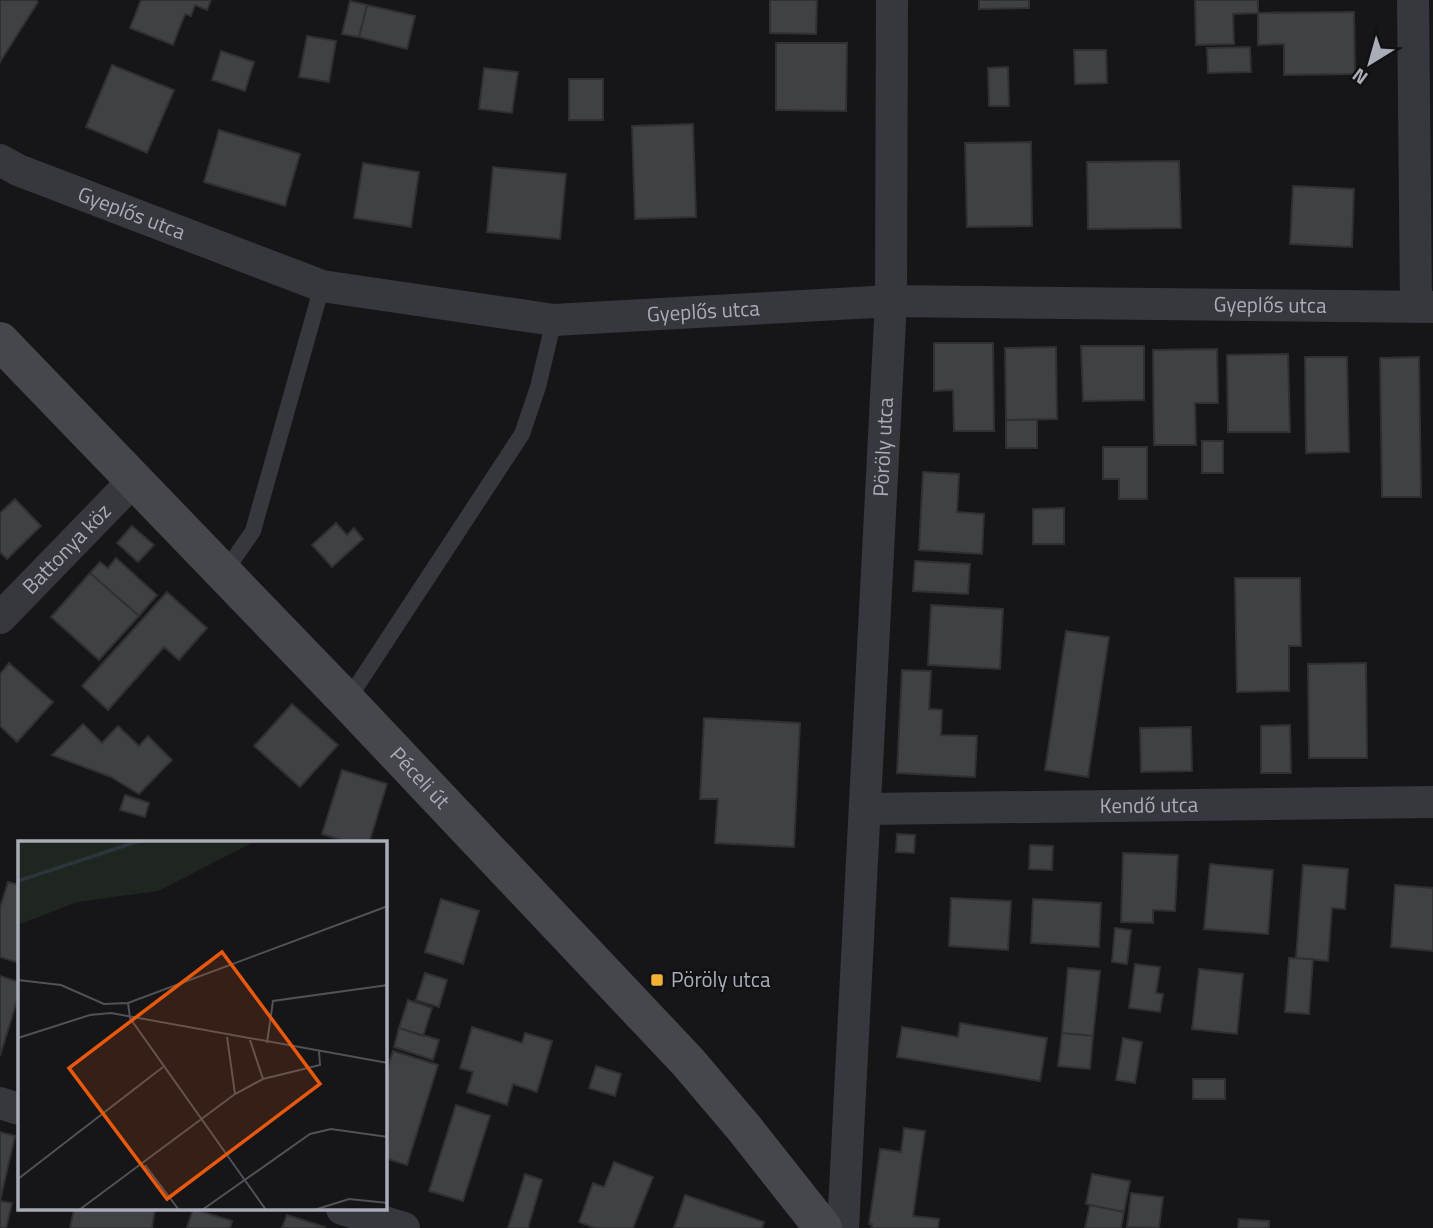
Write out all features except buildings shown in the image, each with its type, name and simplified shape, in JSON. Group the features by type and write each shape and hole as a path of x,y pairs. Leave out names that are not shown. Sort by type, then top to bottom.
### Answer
{"main road":[{"name":"Péceli út","path":"0,341 347,701 688,1062 823,1228"}],"street":[{"name":"Pöröly utca","path":"843,1228 891,301 892,0"},
{"path":"1413,0 1425,307"},
{"name":"Gyeplős utca","path":"0,160 18,170 322,286 554,320 891,301 1425,307"},
{"name":"Battonya köz","path":"0,618 134,480"},
{"name":"Kendő utca","path":"865,809 1433,802"},
{"path":"0,1102 18,1108"},
{"path":"345,1210 404,1228"}],"lane":[{"path":"223,573 253,531 322,286"},
{"path":"347,701 522,434 538,387 554,320"}],"place":[{"name":"Pöröly utca","path":"657,980"}]}
